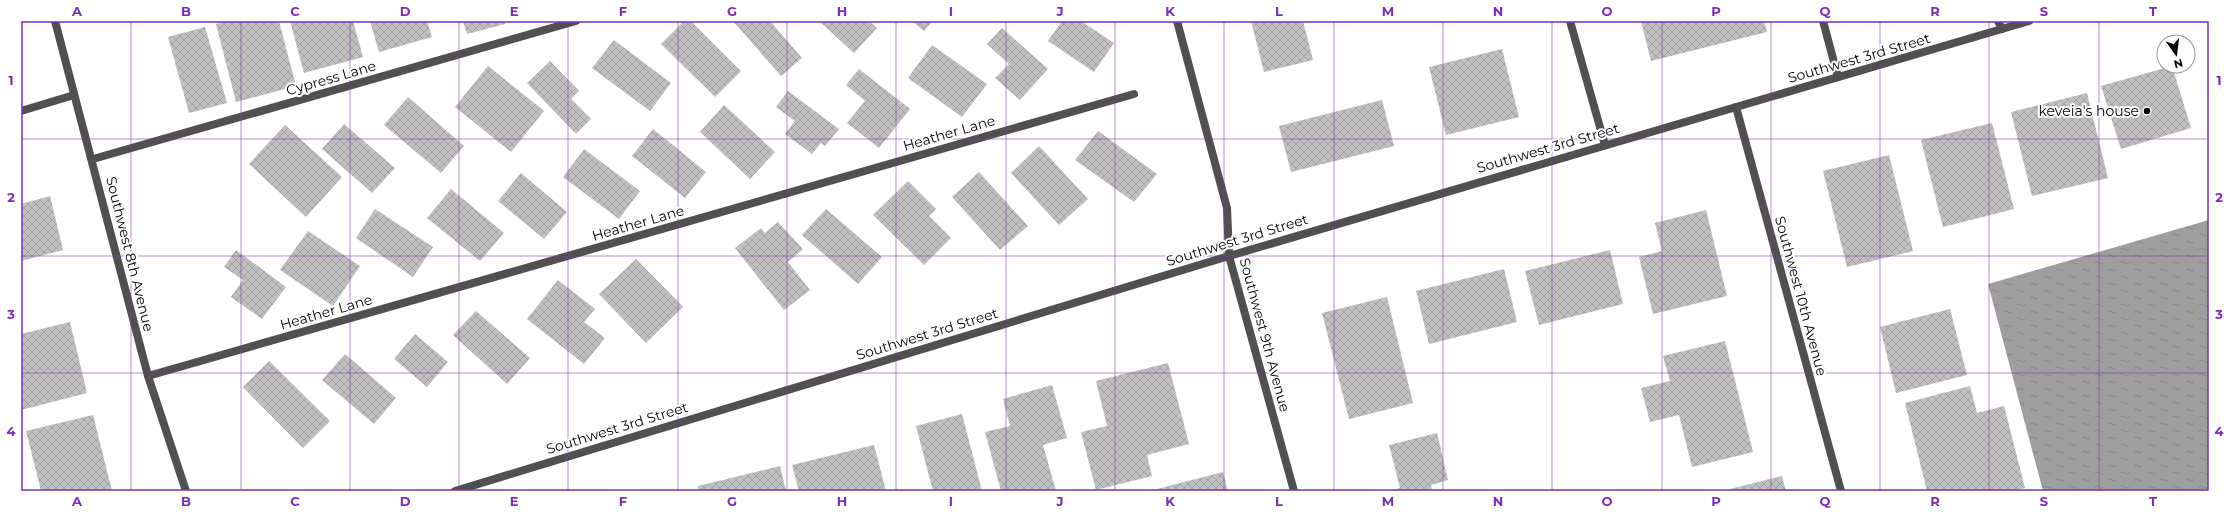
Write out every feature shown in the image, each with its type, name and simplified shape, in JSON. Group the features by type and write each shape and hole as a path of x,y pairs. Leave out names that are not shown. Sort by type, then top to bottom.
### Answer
{"street":[{"name":"Southwest 8th Avenue","path":"55,21 74,95 93,159 148,376 186,491"},
{"name":"Cypress Lane","path":"93,159 576,21"},
{"name":"Southwest 9th Avenue","path":"1177,21 1228,208 1229,256 1294,491"},
{"path":"1570,21 1605,144"},
{"path":"1823,21 1838,78"},
{"name":"Southwest 3rd Street","path":"455,491 1229,256 1605,144 1838,78 2000,25 2029,21"},
{"name":"Heather Lane","path":"148,376 1134,94"},
{"path":"21,111 74,95"},
{"name":"Southwest 10th Avenue","path":"1736,107 1842,491"}],"water":[{"path":"2209,220 2209,491 2043,491 1988,284"}],"building":[{"path":"225,21 279,21 296,86 236,102 216,24"},
{"path":"290,21 353,21 363,57 304,73"},
{"path":"370,21 427,21 432,37 379,52"},
{"path":"463,21 504,21 505,24 467,34"},
{"path":"684,21 691,21 741,71 715,97 661,44"},
{"path":"733,21 770,21 802,58 781,76"},
{"path":"819,21 869,21 877,28 854,53"},
{"path":"912,21 933,21 924,31"},
{"path":"1062,21 1081,21 1114,43 1094,72 1048,41"},
{"path":"1251,21 1303,21 1313,60 1264,72"},
{"path":"1641,21 1764,21 1767,32 1651,61"},
{"path":"205,27 227,103 189,113 168,37"},
{"path":"1002,28 1048,69 1020,100 995,78 1009,64 987,44"},
{"path":"614,40 671,83 650,111 592,68"},
{"path":"932,45 987,84 962,117 908,78"},
{"path":"1502,49 1519,117 1446,135 1429,67"},
{"path":"550,61 579,91 571,99 591,119 576,134 527,83"},
{"path":"488,66 544,111 511,152 455,107"},
{"path":"859,69 910,109 879,148 847,123 865,101 846,85"},
{"name":"keveia's house","path":"2156,71 2156,74 2174,74 2191,128 2121,149 2101,86"},
{"path":"788,91 839,129 825,146 821,143 812,154 785,134 795,121 776,107"},
{"path":"2087,93 2108,178 2032,196 2011,112"},
{"path":"408,97 464,146 441,173 384,125"},
{"path":"1382,100 1394,146 1291,172 1279,126"},
{"path":"724,105 775,152 750,179 700,132"},
{"path":"1992,123 2014,209 1943,227 1921,140"},
{"path":"344,124 395,168 372,193 322,149"},
{"path":"285,125 342,177 306,217 249,164"},
{"path":"653,129 706,172 685,198 632,156"},
{"path":"1098,131 1157,174 1134,202 1075,160"},
{"path":"1039,146 1088,199 1059,225 1011,173"},
{"path":"584,149 640,191 619,219 563,177"},
{"path":"1889,155 1913,251 1847,267 1823,171"},
{"path":"979,172 1028,226 1000,250 952,197"},
{"path":"521,173 567,212 544,239 498,201"},
{"path":"908,181 936,209 929,216 951,238 924,265 873,215"},
{"path":"451,189 504,233 480,261 427,218"},
{"path":"50,196 63,250 21,261 21,204"},
{"path":"375,209 433,247 413,277 356,238"},
{"path":"826,209 882,257 858,284 802,235"},
{"path":"1706,210 1727,296 1653,314 1639,257 1662,251 1655,223"},
{"path":"778,222 803,249 788,262 810,290 784,310 735,248 761,228 765,233"},
{"path":"308,231 360,266 333,306 280,270"},
{"path":"236,250 286,287 262,319 231,297 243,280 224,267"},
{"path":"1610,250 1623,304 1539,325 1525,271"},
{"path":"636,259 683,307 646,343 599,294"},
{"path":"1504,269 1517,322 1429,344 1416,291"},
{"path":"558,280 595,309 584,322 605,338 584,364 527,319"},
{"path":"1387,297 1413,403 1349,419 1322,313"},
{"path":"1950,309 1967,375 1896,393 1880,327"},
{"path":"476,311 530,358 507,384 453,335"},
{"path":"70,322 87,393 21,410 21,334"},
{"path":"415,334 448,362 427,387 394,359"},
{"path":"1725,341 1753,452 1692,467 1679,415 1650,422 1641,388 1670,381 1663,356"},
{"path":"345,354 396,398 374,424 322,380"},
{"path":"269,361 330,421 303,448 243,387"},
{"path":"1168,363 1189,444 1147,455 1152,476 1096,490 1081,432 1107,426 1096,381"},
{"path":"1052,385 1067,438 1043,445 1056,491 1001,491 985,432 1010,426 1003,399"},
{"path":"1970,386 1977,413 2004,406 2025,488 2012,491 1927,491 1905,403"},
{"path":"962,414 982,491 933,491 916,426"},
{"path":"93,415 112,491 41,491 26,431"},
{"path":"1437,433 1448,480 1431,485 1432,491 1390,491 1400,488 1389,445"},
{"path":"874,445 886,491 799,491 792,465"},
{"path":"780,466 786,491 699,491 698,486"},
{"path":"1223,472 1228,491 1153,491 1153,490"},
{"path":"1782,476 1786,491 1730,491 1730,489"}],"place":[{"name":"keveia's house","path":"2147,111"}]}
